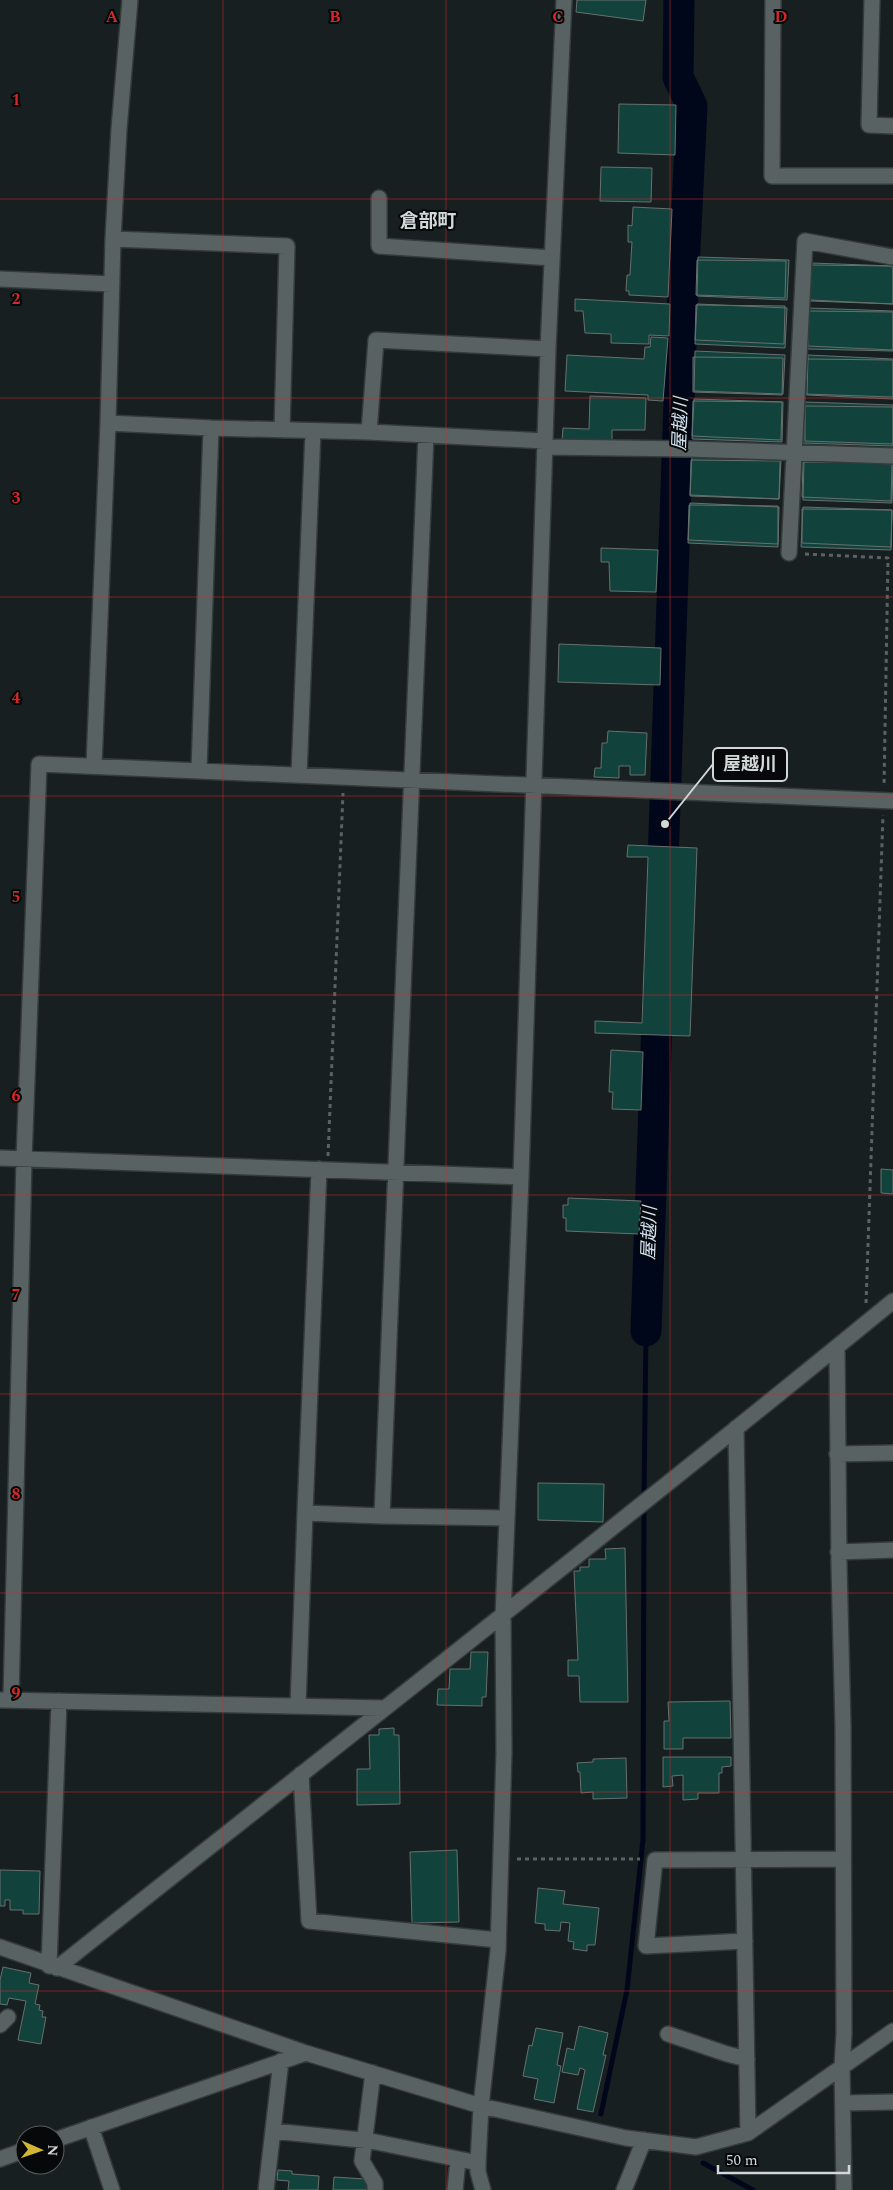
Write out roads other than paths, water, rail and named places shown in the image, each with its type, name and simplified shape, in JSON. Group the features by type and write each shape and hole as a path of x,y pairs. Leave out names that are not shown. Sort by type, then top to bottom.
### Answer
{"street":[{"path":"94,765 118,129 130,0"},
{"path":"483,2190 478,2172 478,2163 481,2106 498,1940 504,1752 503,1616 521,1177 548,349 564,0"},
{"path":"773,0 772,176 893,176"},
{"path":"872,0 869,125 893,126"},
{"path":"379,198 379,246 552,258"},
{"path":"113,239 286,246 282,430"},
{"path":"789,553 805,241 893,257"},
{"path":"0,279 112,284"},
{"path":"369,432 376,340 548,349"},
{"path":"108,423 369,432 545,444 893,456"},
{"path":"199,770 211,428"},
{"path":"299,775 313,431"},
{"path":"382,1516 398,1172 410,780 426,435"},
{"path":"383,1708 5,1700 39,764 888,801"},
{"path":"0,1158 521,1177"},
{"path":"298,1706 324,1169"},
{"path":"53,1967 503,1616 893,1301"},
{"path":"837,1347 843,1859 844,2034 842,2067 844,2190"},
{"path":"736,1428 748,2134"},
{"path":"838,1454 893,1453"},
{"path":"306,1513 507,1518"},
{"path":"838,1552 893,1550"},
{"path":"53,1967 59,1701"},
{"path":"301,1774 309,1921 498,1940"},
{"path":"745,1942 646,1946 655,1860 843,1859"},
{"path":"0,1947 53,1967 306,2053 481,2106 644,2140 696,2147 748,2134 893,2031"},
{"path":"668,2034 747,2059"},
{"path":"65,2136 306,2053"},
{"path":"266,2190 281,2062"},
{"path":"373,2073 362,2161 375,2183 375,2190"},
{"path":"843,2103 893,2102"},
{"path":"91,2127 112,2190"},
{"path":"273,2130 364,2140 478,2163"},
{"path":"624,2190 644,2140"},
{"path":"0,2159 15,2154"},
{"path":"456,2190 458,2160"}],"waterway":[{"name":"屋越川","path":"662,890 683,288 692,106 678,77 679,0"},
{"name":"屋越川","path":"646,1331 658,992"},
{"path":"644,1497 646,1331"},
{"path":"601,2114 627,1990 643,1840 644,1506"},
{"path":"703,2163 753,2190"}],"place":[{"name":"屋越川","path":"665,824"}],"district":[{"name":"倉部町","path":"428,220"}]}
